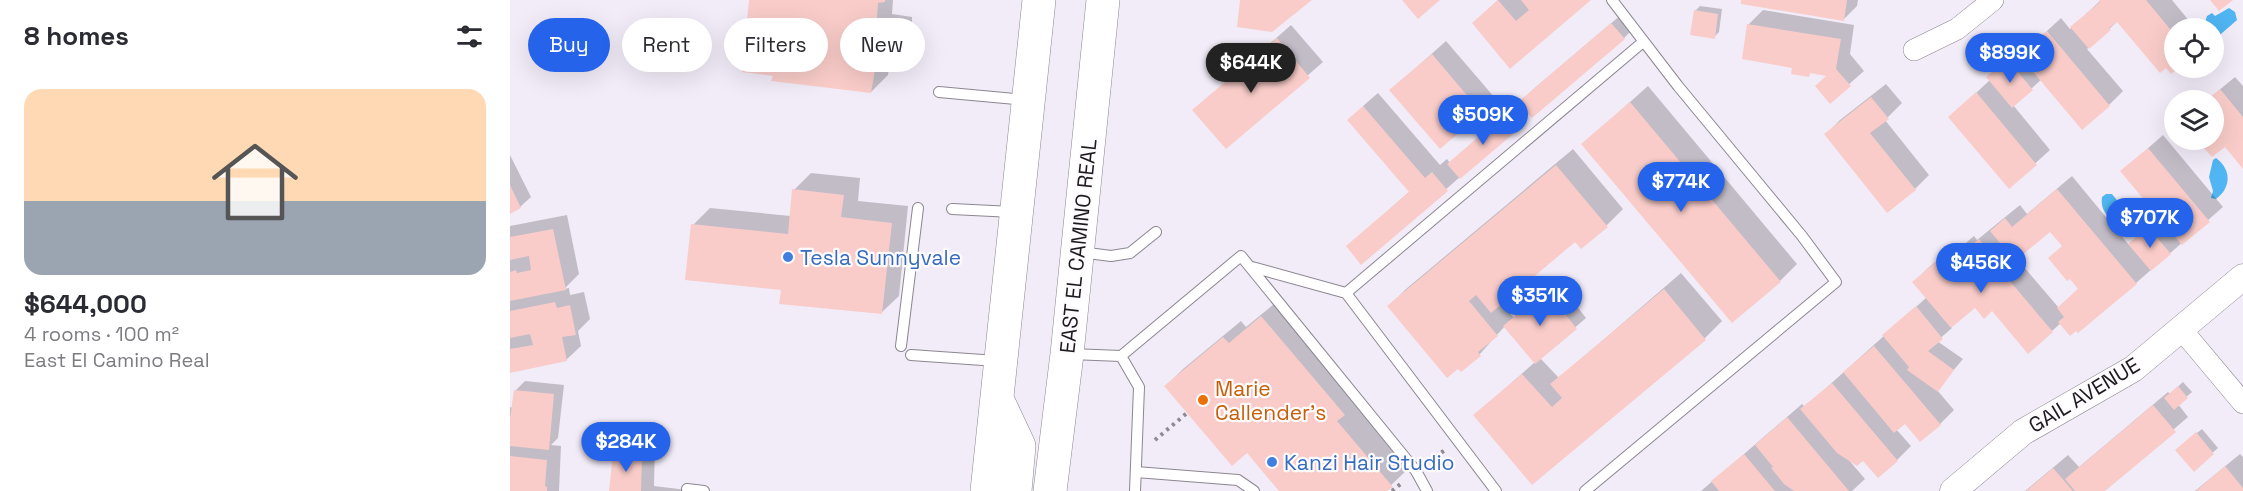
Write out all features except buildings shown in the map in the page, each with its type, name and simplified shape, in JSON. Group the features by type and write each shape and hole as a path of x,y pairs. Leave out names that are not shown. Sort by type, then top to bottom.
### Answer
{"main road":[{"path":"987,491 1039,0"},
{"name":"EAST EL CAMINO REAL","path":"1050,491 1103,0"},
{"path":"997,399 1019,446 1015,491"}],"street":[{"path":"1914,50 1957,29 1993,0"},
{"name":"GAIL AVENUE","path":"1953,491 2023,432 2133,369 2243,277"},
{"path":"2181,329 2243,403"}],"lane":[{"path":"1586,491 1836,282 1802,236 1611,0"},
{"path":"1346,293 1643,42"},
{"path":"939,92 1028,100"},
{"path":"901,346 918,208"},
{"path":"952,209 1016,212"},
{"path":"1077,251 1111,256 1130,254 1156,232"},
{"path":"1066,354 1121,356 1241,256 1416,471 1427,491"},
{"path":"1252,267 1346,293 1496,491"},
{"path":"911,355 1000,362"},
{"path":"1121,356 1139,387 1135,491"},
{"path":"1136,471 1238,480 1254,491"},
{"path":"687,489 704,491"}],"path":[{"path":"1137,443 1157,440 1187,413"},
{"path":"1392,491 1405,480"}],"water":[{"path":"2229,8 2235,12 2237,20 2224,31 2224,18 2206,18 2212,13 2215,16"},
{"path":"2216,158 2225,168 2228,179 2225,190 2216,199 2211,198 2213,191 2209,177 2213,160"},
{"path":"2112,194 2120,204 2132,209 2136,223 2133,229 2111,219 2103,209 2102,197"}],"place":[{"name":"Tesla Sunnyvale","path":"788,257"},
{"name":"Marie Callender's","path":"1203,400"},
{"name":"Kanzi Hair Studio","path":"1272,462"}]}
